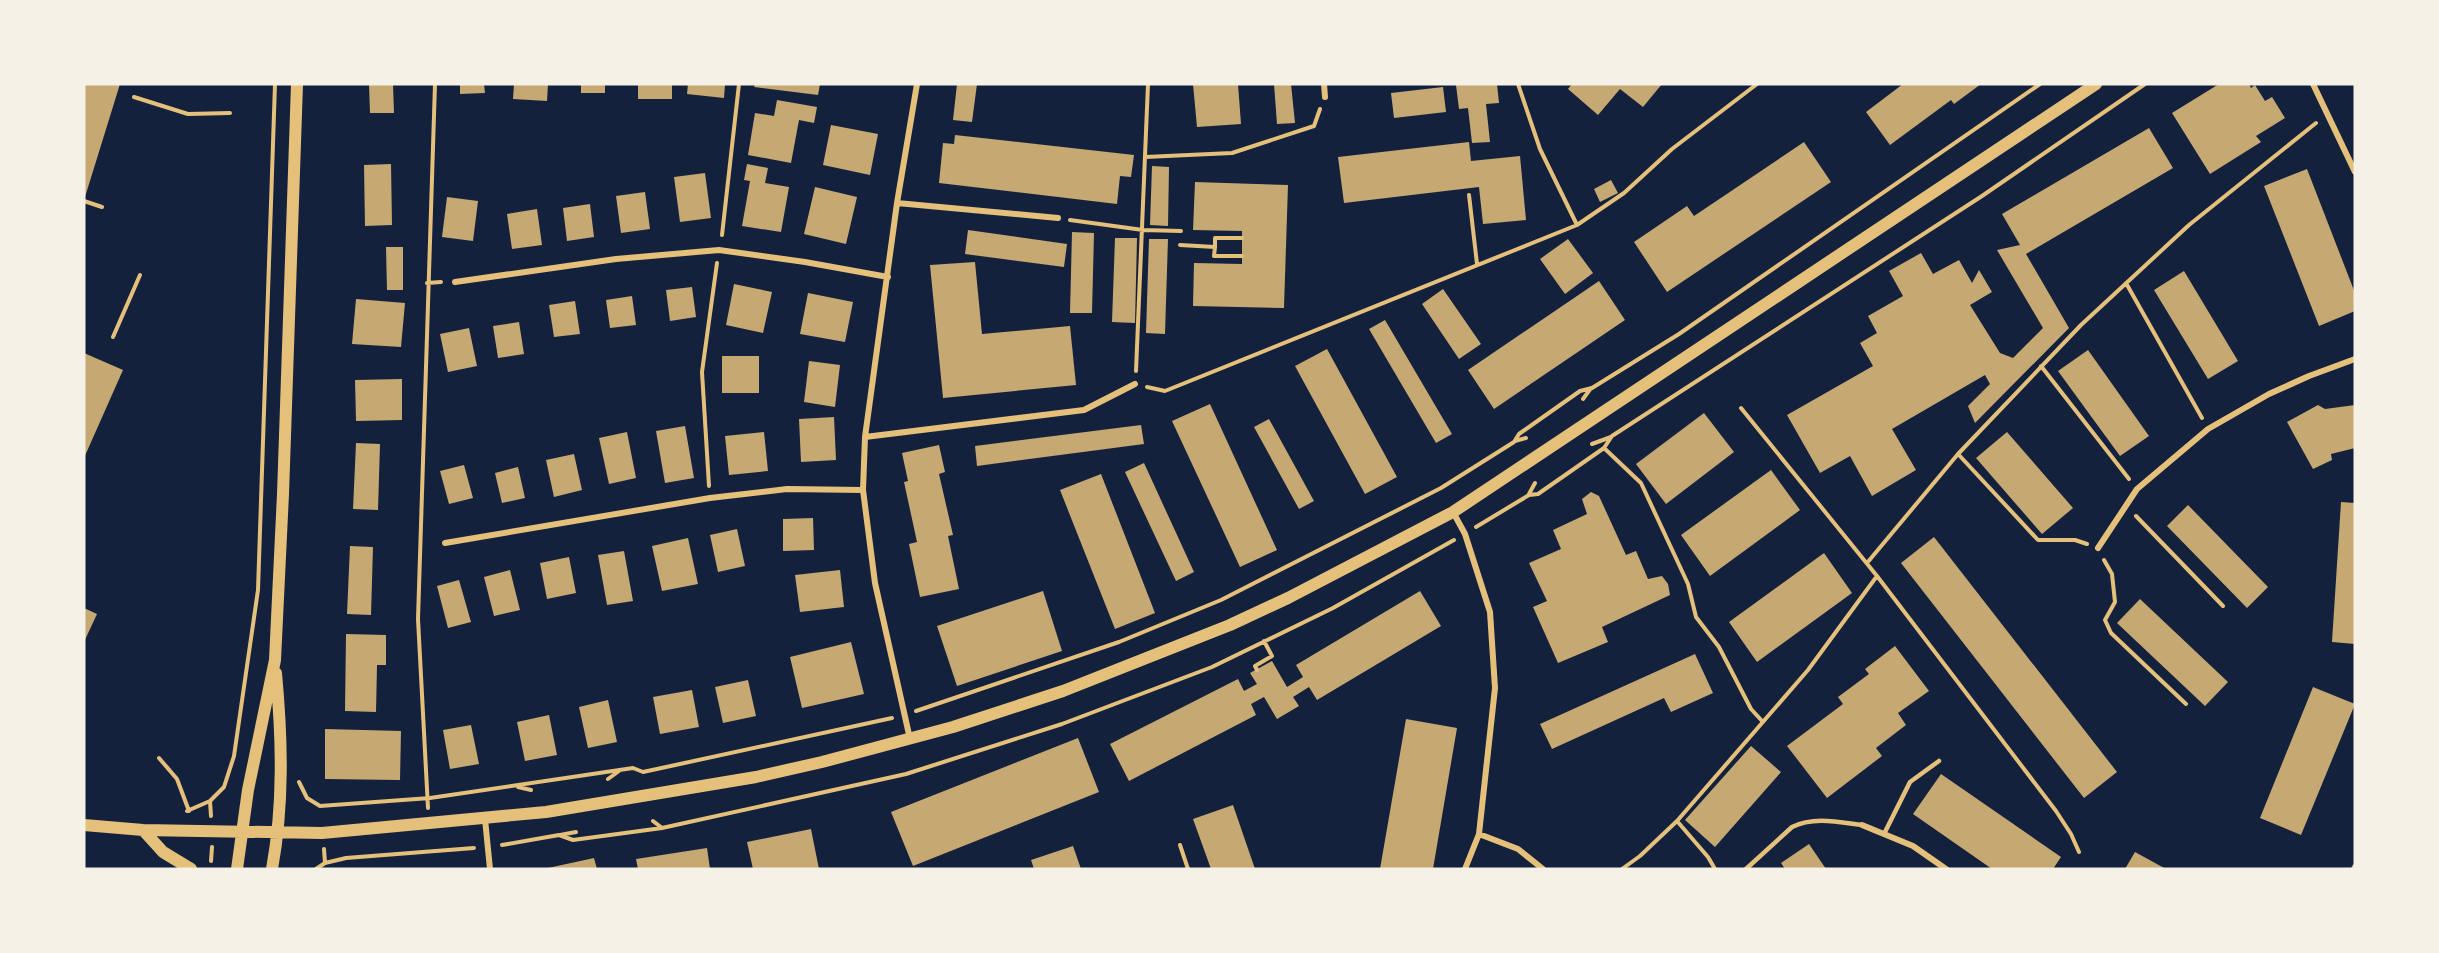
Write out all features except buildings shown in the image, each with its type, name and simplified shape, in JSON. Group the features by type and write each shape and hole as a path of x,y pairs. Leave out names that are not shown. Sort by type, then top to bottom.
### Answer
{"main road":[{"path":"272,869 279,834 282,732 275,660 297,84"},
{"path":"84,825 143,830 322,833 546,812 756,777 954,727 1063,691 1230,625 1370,558 1454,512 2096,84"},
{"path":"237,869 241,832 275,660"},
{"path":"143,830 163,852 191,869"}],"street":[{"path":"910,739 875,583 863,490 865,437 897,203 917,84"},
{"path":"1324,84 1325,97"},
{"path":"2313,84 2329,113 2355,172"},
{"path":"897,203 1058,218"},
{"path":"455,282 616,260 719,250 888,277"},
{"path":"2098,548 2137,489 2208,429 2291,383 2355,359"},
{"path":"865,437 1083,410 1135,384"},
{"path":"446,543 710,498 787,489 863,490"},
{"path":"1454,512 1464,534 1490,612 1495,688 1479,834 1465,869"},
{"path":"485,819 490,869"},
{"path":"1862,825 1913,846 1946,869"},
{"path":"1479,834 1518,849 1543,869"}],"lane":[{"path":"1884,834 1910,782 1939,761"},
{"path":"1746,869 1792,826 1801,822 1812,820 1862,825"}],"path":[{"path":"210,801 224,787 234,756 258,590 275,84"},
{"path":"427,823 429,798 418,619 435,84"},
{"path":"710,498 702,372 708,316 726,207 739,84"},
{"path":"1148,84 1135,384 1165,391 1577,225 1624,193 1672,149 1757,84"},
{"path":"1518,84 1540,149 1577,225"},
{"path":"1514,442 1519,434 1581,391 1592,388 1678,334 2040,84"},
{"path":"1592,444 1611,436 1982,196 2145,84"},
{"path":"134,97 188,114 230,112"},
{"path":"1145,157 1232,153 1314,126 1325,97"},
{"path":"1867,563 1958,454 2041,366 2126,283 2189,225 2329,113"},
{"path":"1469,195 1477,264"},
{"path":"84,201 102,207"},
{"path":"1058,218 1143,230 1181,231"},
{"path":"1242,238 1215,238 1215,256 1242,256"},
{"path":"1180,245 1215,246"},
{"path":"113,337 140,275"},
{"path":"2126,283 2208,429"},
{"path":"2041,366 2137,489"},
{"path":"1583,399 1592,388"},
{"path":"1741,408 1867,563 2056,811 2071,834 2079,852"},
{"path":"559,835 573,840 662,828 906,774 1062,724 1212,667 1333,608 1529,495 1538,494 1604,448 1611,436"},
{"path":"302,789 307,798 320,806 429,798 633,768 643,772 904,715 1119,642 1221,600 1441,488 1514,442 1526,438"},
{"path":"1604,448 1641,483 1688,584 1696,617 1719,647 1751,709 1763,722"},
{"path":"1958,454 2038,540 2075,540 2098,548 2112,574 2115,602 2105,620 2111,633 2186,704"},
{"path":"1529,495 1535,483"},
{"path":"2127,503 2142,525 2223,606"},
{"path":"1622,869 1640,856 1677,821 1808,670 1877,576"},
{"path":"1257,670 1255,666 1272,656 1264,641"},
{"path":"159,758 177,779 189,811"},
{"path":"608,779 619,770"},
{"path":"514,786 531,790"},
{"path":"653,821 662,828"},
{"path":"1677,821 1708,856 1716,869"},
{"path":"316,869 326,863 346,858 488,847 576,832"},
{"path":"1180,844 1188,869"}]}
